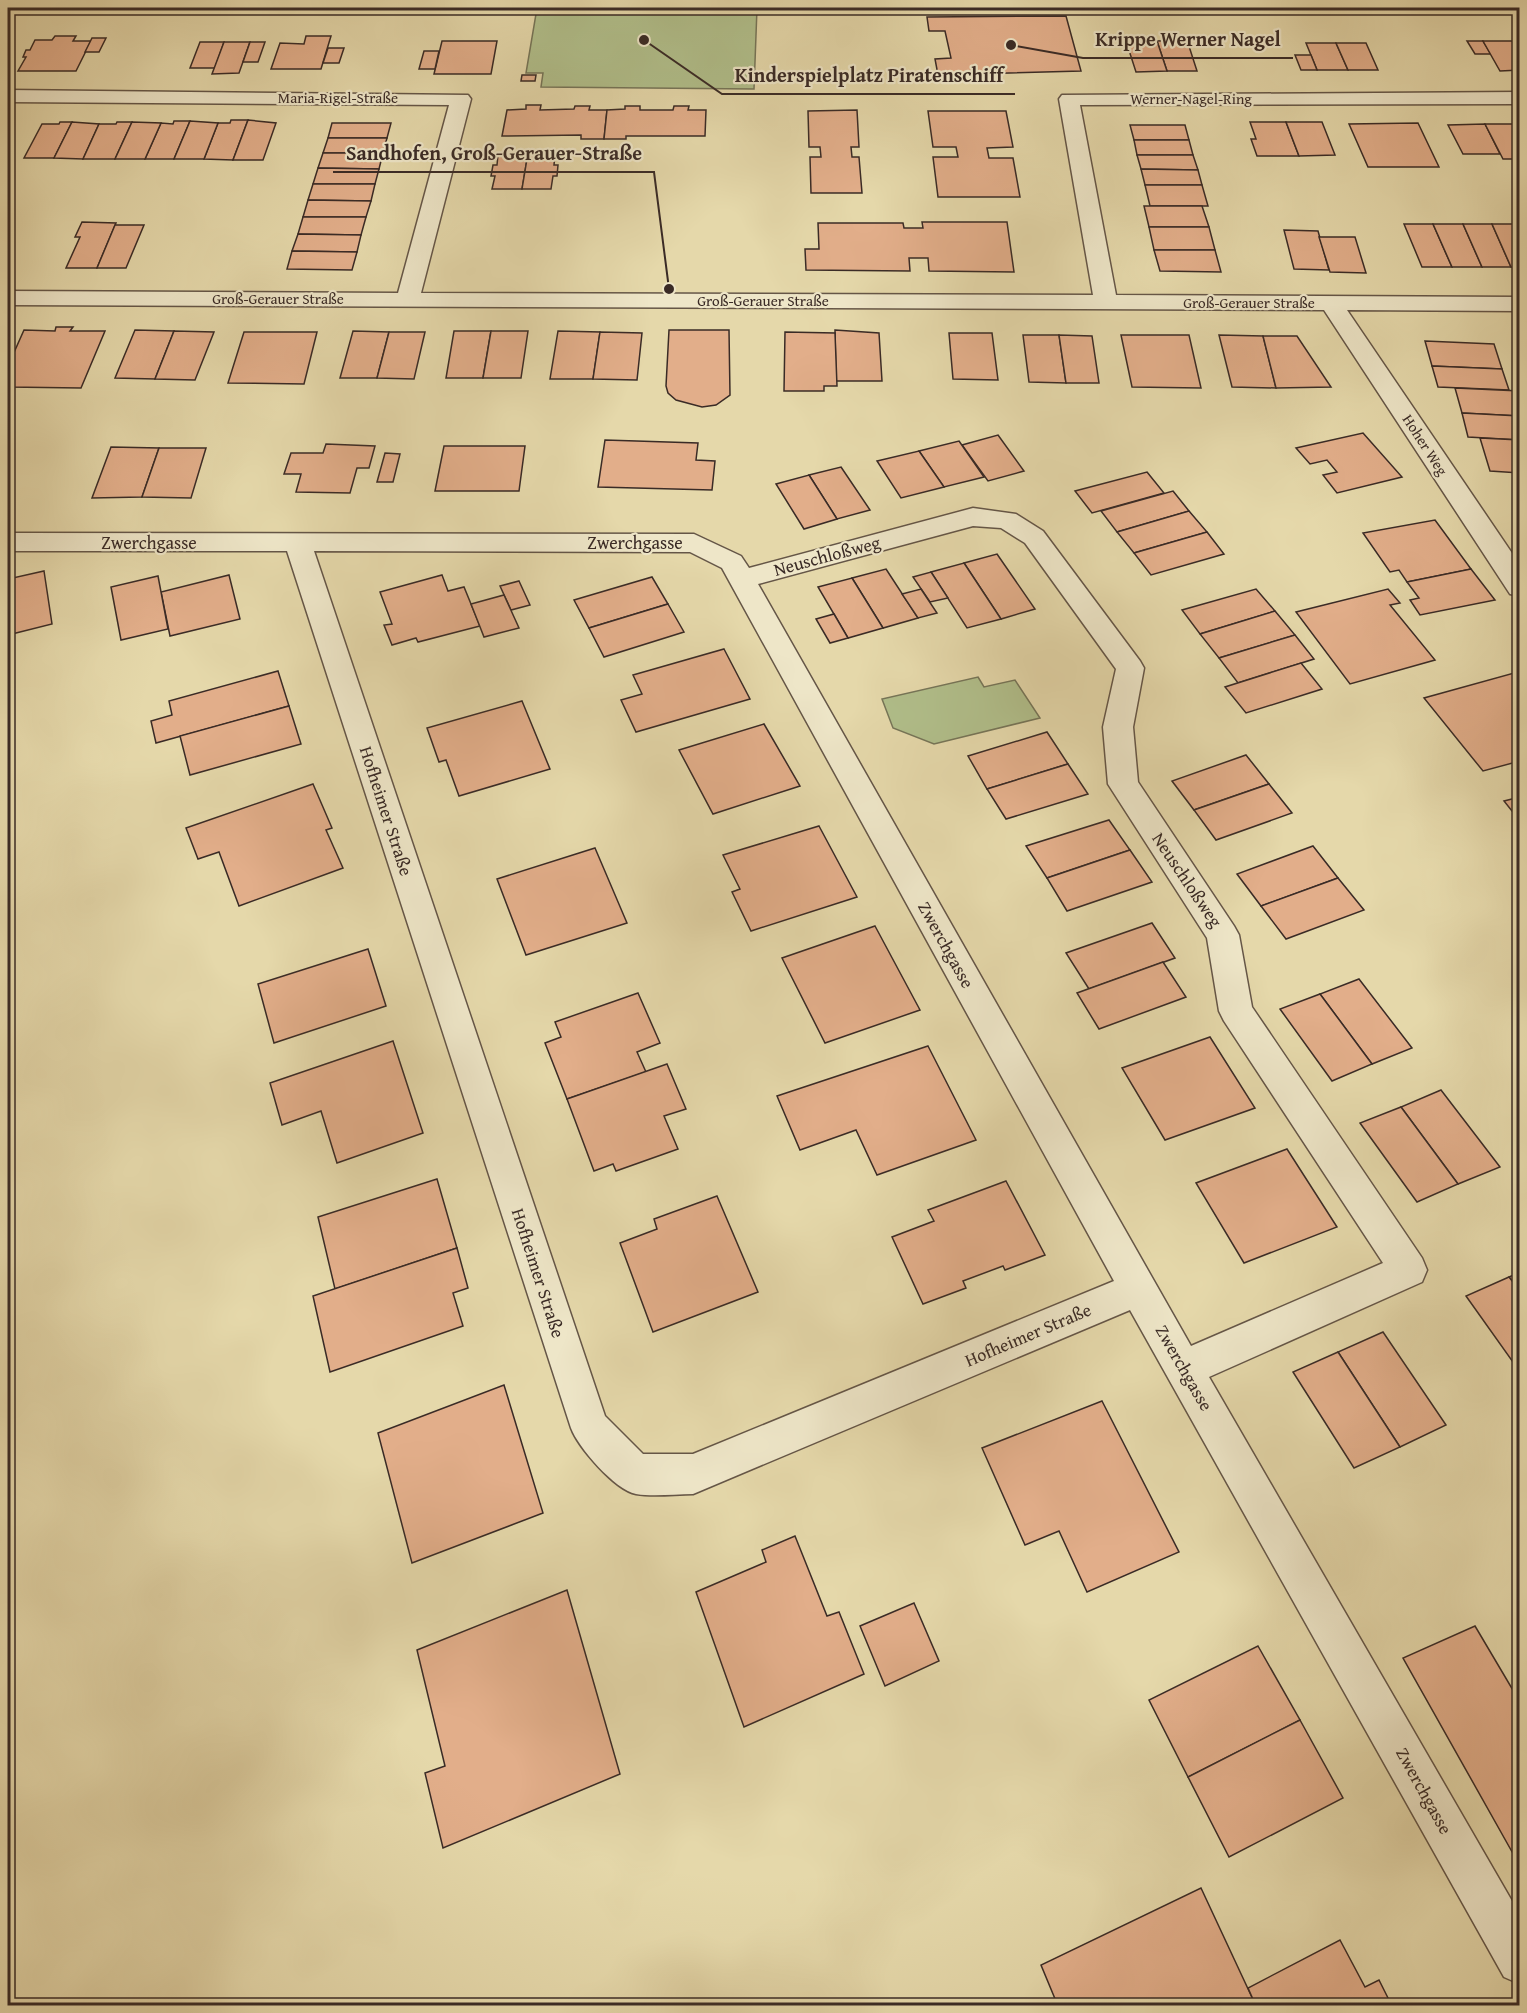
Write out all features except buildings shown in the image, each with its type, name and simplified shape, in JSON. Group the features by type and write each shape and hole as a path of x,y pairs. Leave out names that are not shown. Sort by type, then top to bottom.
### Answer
{"street":[{"name":"Maria-Rigel-Straße","path":"8,96 461,99 408,300"},
{"name":"Werner-Nagel-Ring","path":"1106,302 1069,99 1520,98"},
{"name":"Groß-Gerauer Straße","path":"8,298 1520,304"},
{"name":"Hoher Weg","path":"1331,303 1520,587"},
{"name":"Neuschloßweg","path":"743,579 973,517 1007,520 1034,537 1130,669 1118,727 1123,784 1223,935 1236,1011 1409,1270 1185,1368"},
{"name":"Zwerchgasse","path":"8,542 694,543 732,562 1138,1288 1520,1961"},
{"name":"Hofheimer Straße","path":"298,544 590,1428 635,1474 693,1474 1138,1288"}],"green space":[{"path":"537,8 757,8 754,89 541,87 543,73 526,73"},
{"path":"978,677 984,687 1015,680 1040,718 934,744 893,728 882,699"}],"place":[{"name":"Kinderspielplatz Piratenschiff","path":"644,40"},
{"name":"Krippe Werner Nagel","path":"1011,45"},
{"name":"Sandhofen, Groß-Gerauer-Straße","path":"669,289"}]}
